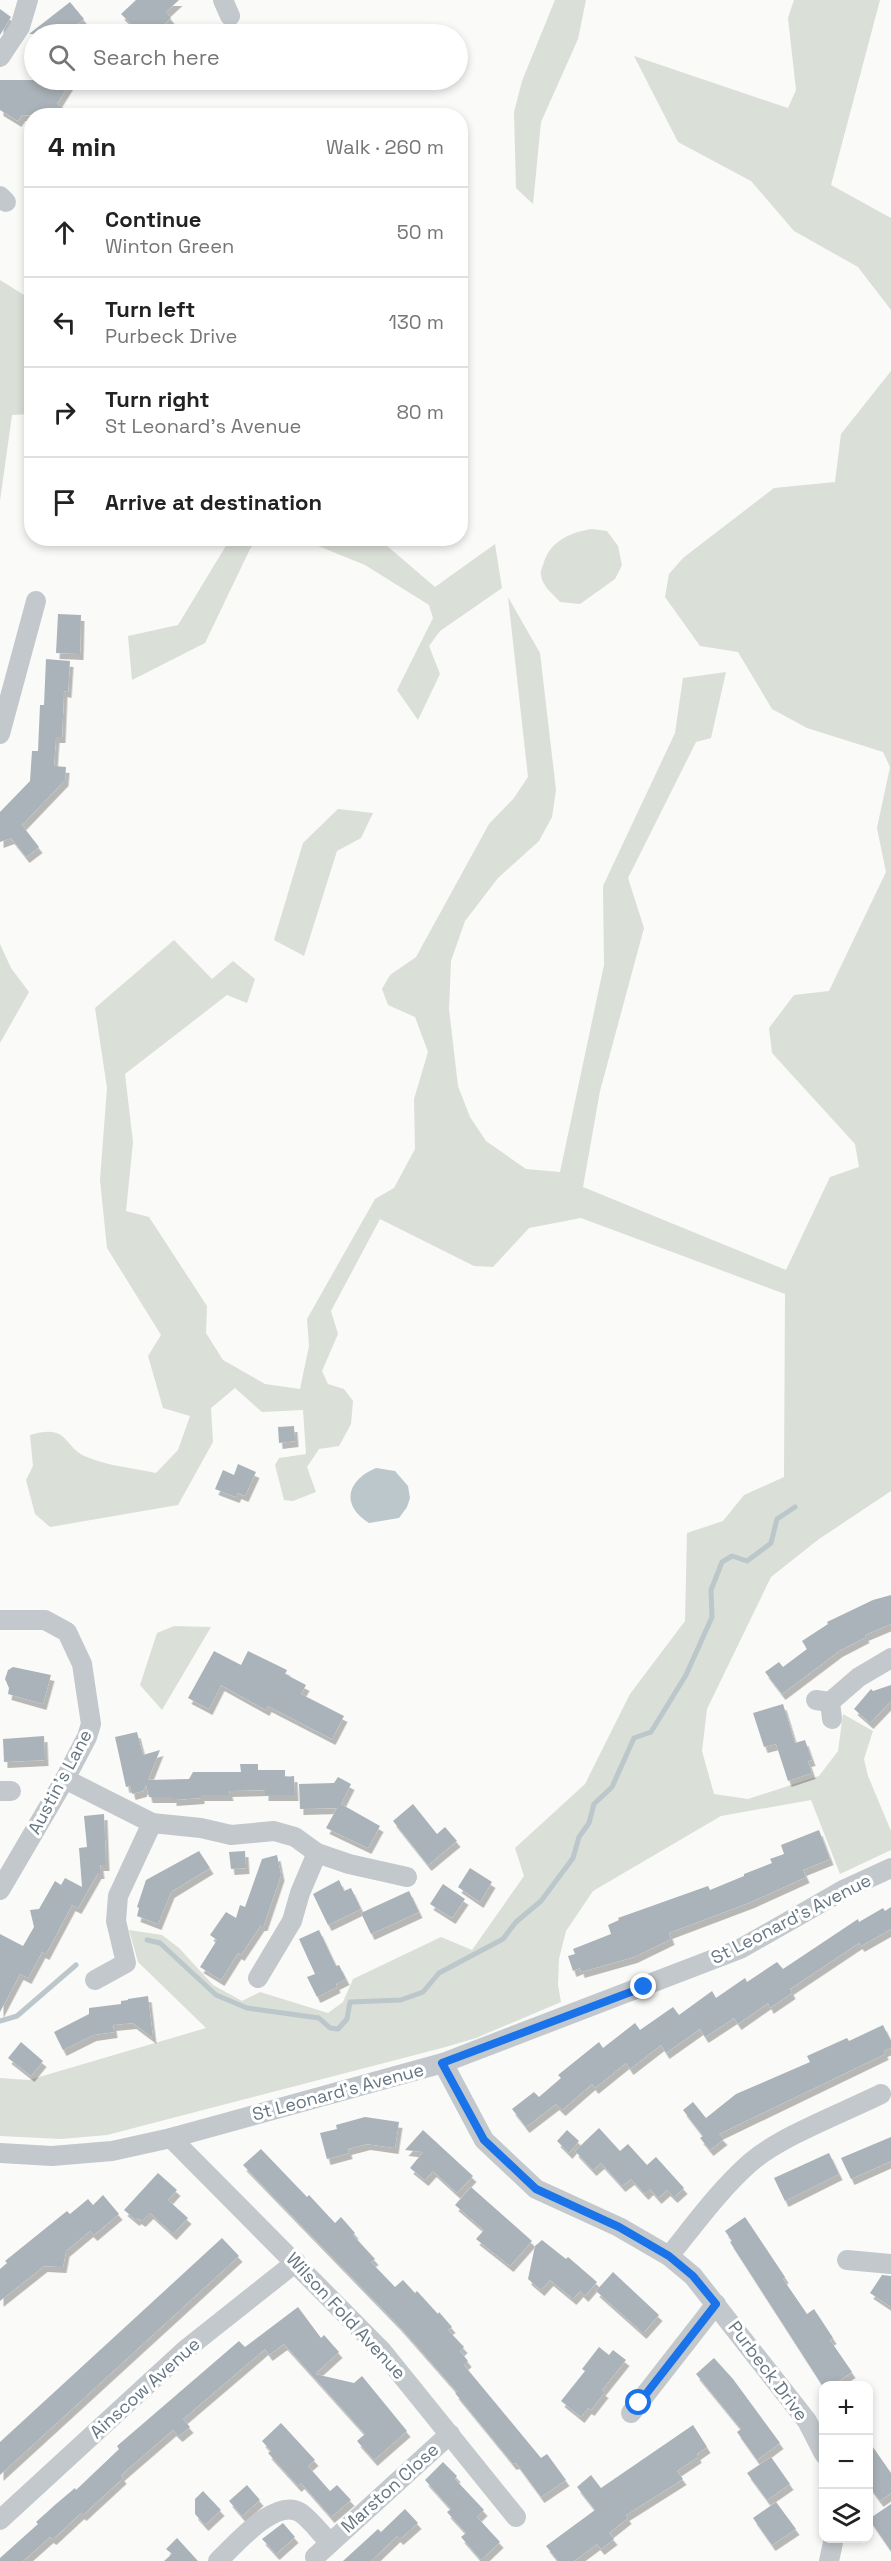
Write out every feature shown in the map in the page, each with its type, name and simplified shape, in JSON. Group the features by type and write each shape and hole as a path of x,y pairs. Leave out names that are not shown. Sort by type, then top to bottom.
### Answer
{"street":[{"path":"0,57 20,27 28,0"},
{"path":"0,734 36,601"},
{"name":"Austin's Lane","path":"0,1620 45,1620 67,1632 82,1664 91,1724 87,1737 65,1779 0,1890"},
{"path":"826,1707 859,1677 891,1658"},
{"path":"65,1779 152,1823 201,1828 231,1835 274,1831 295,1837 317,1853 349,1864 382,1862 406,1877"},
{"path":"95,1980 126,1963 116,1921 118,1896 152,1823"},
{"path":"258,1978 292,1921 300,1893 317,1853"},
{"name":"St Leonard's Avenue","path":"0,2153 52,2156 102,2152 171,2138 442,2063 740,1949 845,1889 891,1868"},
{"name":"Purbeck Drive","path":"442,2063 484,2140 536,2189 619,2227 669,2256 693,2276 807,2421 819,2444"},
{"path":"669,2256 735,2177 752,2162 772,2147 881,2094"},
{"name":"Wilson Fold Avenue","path":"171,2138 382,2351 450,2434 506,2512"},
{"path":"847,2260 891,2264"},
{"name":"Ainscow Avenue","path":"0,2520 186,2350 296,2262"},
{"path":"640,2410 716,2304"},
{"name":"Marston Close","path":"315,2557 450,2434"},
{"name":"Marston Close","path":"218,2561 234,2537 270,2514 285,2509 301,2513 330,2543"},
{"path":"829,2561 833,2543"}],"shaded area":[{"path":"555,0 586,0 578,39 541,122 533,204 516,188 514,112 522,81"},
{"path":"794,0 880,0 831,185 891,218 891,310 858,267 794,231 751,181 678,142 634,56 788,108 796,90 788,18"},
{"path":"0,280 24,295 24,414 12,415 0,501"},
{"path":"891,371 891,1491 819,1539 771,1577 707,1709 702,1751 714,1794 748,1799 819,1776 838,1751 843,1714 873,1731 864,1759 868,1776 891,1831 891,1850 840,1874 811,1800 721,1816 593,1891 566,1931 559,1959 558,1985 561,2002 476,2038 442,2048 107,2135 61,2139 0,2136 0,2078 29,2080 206,2028 138,1962 129,1930 162,1935 179,1948 213,1985 242,2001 260,1992 328,2013 343,2002 353,1979 441,1937 472,1950 524,1876 515,1848 585,1784 630,1694 685,1621 687,1533 723,1521 744,1495 784,1477 785,1294 581,1218 529,1228 493,1267 474,1266 380,1219 331,1311 338,1334 322,1371 328,1384 344,1389 353,1401 351,1424 339,1446 319,1449 307,1467 316,1492 293,1501 284,1500 275,1465 279,1458 306,1454 303,1410 262,1412 235,1388 211,1408 213,1442 178,1505 50,1527 35,1514 26,1480 33,1466 30,1435 43,1432 59,1434 79,1453 87,1457 112,1465 156,1473 178,1450 190,1416 163,1408 148,1356 161,1335 107,1248 100,1180 107,1088 95,1008 174,940 212,979 233,961 255,979 247,1003 227,995 125,1074 133,1142 126,1211 149,1217 207,1306 206,1333 223,1360 265,1384 300,1389 309,1346 307,1319 375,1199 394,1188 415,1149 414,1099 428,1052 415,1017 388,1005 382,989 390,975 416,957 489,824 514,798 528,777 508,597 540,653 556,790 552,817 539,841 498,878 465,921 451,961 449,1009 458,1086 470,1117 486,1141 526,1169 560,1172 604,965 603,886 675,733 683,678 726,672 711,738 696,742 628,878 644,928 600,1091 583,1187 786,1270 830,1177 859,1167 855,1144 772,1053 769,1028 794,995 829,991 886,872 877,828 890,767 883,752 807,728 772,709 738,652 700,646 665,597 669,574 683,558 774,488 835,482 841,434"},
{"path":"592,529 607,531 618,546 622,565 615,579 580,604 560,602 543,583 541,570 547,554 563,538"},
{"path":"495,544 502,588 440,631 429,646 440,674 418,720 397,690 433,618 429,605 365,565 318,546 387,546 435,587"},
{"path":"226,546 253,546 205,643 132,680 128,636 178,625"},
{"path":"338,809 373,813 361,838 337,851 304,956 274,940 303,843"},
{"path":"0,944 11,968 29,992 0,1043"},
{"path":"376,1468 395,1471 408,1486 410,1498 399,1518 369,1523 354,1508 351,1493 359,1479"},
{"path":"174,1626 211,1627 162,1710 140,1685 157,1633"}],"building":[{"path":"136,0 179,0 166,12 171,18 165,24 131,24 121,14"},
{"path":"70,2 84,19 77,24 42,24"},
{"path":"0,9 11,17 0,35"},
{"path":"0,80 24,80 24,90 66,90 57,104 63,108 24,108 24,115 18,121 0,110"},
{"path":"58,614 81,615 80,654 56,653"},
{"path":"46,659 70,661 68,692 64,691 62,737 56,737 54,766 66,767 65,780 22,825 39,847 26,857 11,838 0,842 0,812 30,781 32,751 38,751 40,705 44,705"},
{"path":"294,1426 295,1441 279,1443 278,1427"},
{"path":"238,1464 256,1472 245,1496 238,1493 236,1497 215,1489 223,1470 234,1475"},
{"path":"891,1595 891,1624 865,1635 866,1637 839,1651 782,1694 765,1672 779,1662 783,1667 807,1649 802,1641 828,1624 827,1622 873,1600"},
{"path":"214,1651 241,1665 248,1651 287,1670 285,1674 306,1685 301,1694 344,1716 332,1739 268,1706 266,1710 221,1685 209,1709 188,1698"},
{"path":"13,1667 51,1675 43,1704 8,1694 9,1688 5,1679 8,1670"},
{"path":"891,1685 891,1701 870,1723 854,1709 871,1689 873,1691"},
{"path":"783,1704 795,1743 805,1740 812,1760 808,1761 812,1773 788,1781 776,1744 764,1747 753,1713"},
{"path":"137,1732 143,1755 160,1750 148,1780 189,1779 193,1772 241,1772 240,1764 258,1764 258,1770 285,1770 285,1777 294,1776 295,1795 265,1795 265,1790 229,1791 230,1795 201,1795 201,1798 173,1800 173,1797 149,1797 146,1785 143,1791 132,1794 130,1786 126,1787 115,1737"},
{"path":"44,1736 45,1760 4,1762 3,1739"},
{"path":"338,1777 351,1784 341,1804 380,1826 368,1848 326,1828 337,1808 300,1809 299,1784 334,1783"},
{"path":"413,1804 437,1834 445,1827 457,1841 428,1865 393,1821"},
{"path":"104,1814 106,1865 100,1865 101,1873 98,1873 78,1908 72,1905 46,1954 42,1952 28,1978 20,1974 0,2012 0,1934 23,1946 34,1927 30,1910 39,1909 55,1881 61,1885 65,1878 82,1887 79,1848 87,1847 84,1816"},
{"path":"819,1830 830,1859 803,1870 806,1877 751,1902 669,1933 671,1939 634,1957 581,1972 580,1968 573,1971 568,1956 575,1954 573,1949 611,1934 608,1925 619,1920 618,1918 708,1886 710,1890 744,1876 744,1874 772,1863 770,1859 784,1854 781,1845"},
{"path":"199,1851 210,1868 171,1892 158,1924 137,1916 139,1908 137,1907 146,1880"},
{"path":"245,1851 246,1868 231,1869 229,1852"},
{"path":"277,1855 281,1875 264,1925 261,1925 241,1955 238,1953 221,1980 200,1967 217,1940 210,1935 226,1912 236,1918 240,1905 245,1907 262,1859"},
{"path":"470,1868 492,1882 480,1902 458,1887"},
{"path":"339,1880 344,1891 351,1888 361,1909 328,1925 313,1894"},
{"path":"443,1884 465,1899 452,1918 430,1904"},
{"path":"409,1891 419,1912 371,1934 361,1913"},
{"path":"891,1907 891,1929 861,1946 859,1943 790,1989 792,1993 770,2008 768,2003 738,2024 734,2018 705,2037 700,2029 666,2053 661,2045 630,2069 626,2063 595,2088 592,2084 562,2110 556,2104 526,2127 512,2109 534,2092 539,2097 561,2078 558,2075 599,2042 603,2048 635,2023 640,2030 673,2007 679,2015 712,1991 716,1998 745,1978 747,1982 777,1962 783,1969 858,1919 859,1922 883,1908 885,1911"},
{"path":"319,1930 336,1966 339,1965 346,1979 336,1984 337,1987 317,1997 307,1977 315,1974 299,1939"},
{"path":"148,1996 153,2038 133,2023 113,2025 114,2032 93,2035 63,2050 54,2032 89,2014 89,2008 121,2004 121,2001"},
{"path":"883,2025 891,2041 891,2048 884,2051 885,2054 719,2134 724,2139 710,2150 700,2138 703,2136 683,2110 693,2102 706,2118 736,2094 810,2062 807,2056 847,2038 849,2041"},
{"path":"21,2042 43,2061 31,2076 8,2058"},
{"path":"365,2117 399,2122 395,2148 367,2144 348,2149 349,2153 327,2159 320,2133 337,2129 336,2125"},
{"path":"599,2128 620,2151 628,2144 647,2165 656,2157 684,2188 674,2197 667,2190 658,2198 650,2189 645,2194 631,2179 622,2186 601,2163 593,2170 575,2151"},
{"path":"423,2130 473,2176 457,2193 433,2171 425,2180 410,2168 423,2152 405,2150"},
{"path":"567,2130 579,2141 569,2153 557,2141"},
{"path":"891,2137 891,2161 851,2179 841,2158"},
{"path":"261,2149 335,2223 341,2217 355,2233 353,2235 375,2259 371,2262 395,2287 403,2280 415,2293 417,2291 438,2314 439,2312 452,2327 448,2330 464,2347 460,2351 468,2361 464,2365 541,2458 547,2454 566,2480 541,2497 516,2463 513,2464 455,2393 457,2392 398,2325 243,2165"},
{"path":"829,2153 839,2174 785,2201 774,2178"},
{"path":"158,2173 177,2190 168,2200 188,2218 173,2234 150,2213 142,2221 138,2218 136,2220 124,2210"},
{"path":"471,2187 532,2241 510,2266 476,2239 484,2230 455,2205"},
{"path":"103,2195 119,2214 94,2235 90,2231 66,2251 63,2267 44,2266 0,2301 0,2269 7,2263 5,2261 67,2211 70,2214 88,2199 93,2205"},
{"path":"745,2217 807,2314 814,2309 833,2338 830,2340 852,2372 839,2381 819,2381 725,2231"},
{"path":"222,2238 239,2256 0,2475 0,2442"},
{"path":"542,2240 566,2259 568,2257 597,2282 585,2296 580,2291 573,2299 550,2280 541,2290 528,2279 535,2246"},
{"path":"613,2272 659,2315 643,2333 596,2291"},
{"path":"882,2275 891,2276 891,2307 870,2293"},
{"path":"298,2307 321,2338 324,2335 339,2352 315,2374 354,2383 362,2376 407,2431 374,2460 357,2441 365,2434 284,2344 269,2355 265,2349 183,2419 190,2427 179,2436 173,2430 121,2475 123,2478 83,2515 81,2513 53,2539 50,2537 23,2561 0,2561 0,2558 38,2524 36,2522 75,2488 76,2490 117,2451 119,2449 117,2446 239,2341 245,2347"},
{"path":"599,2347 609,2355 613,2350 626,2360 602,2390 605,2392 591,2410 588,2408 581,2417 561,2401 585,2371 582,2369"},
{"path":"714,2358 733,2379 780,2443 757,2460 737,2432 741,2429 696,2374"},
{"path":"281,2423 315,2460 308,2466 330,2491 337,2485 351,2500 331,2517 301,2483 298,2486 268,2453 271,2451 262,2441"},
{"path":"693,2425 707,2447 697,2454 698,2457 677,2471 683,2479 626,2515 628,2518 609,2533 614,2539 601,2549 597,2544 574,2561 558,2561 546,2546 595,2510 577,2487 591,2475 601,2488"},
{"path":"873,2447 891,2473 891,2493 880,2501 873,2492"},
{"path":"771,2457 790,2484 767,2500 747,2473"},
{"path":"443,2462 457,2476 455,2479 484,2510 477,2517 500,2542 481,2560 461,2537 466,2533 447,2512 451,2509 425,2480"},
{"path":"247,2485 260,2500 242,2516 229,2501"},
{"path":"203,2491 221,2510 205,2525 195,2514 195,2499"},
{"path":"776,2502 796,2529 772,2545 753,2518"},
{"path":"891,2504 891,2551 873,2525 873,2516"},
{"path":"405,2509 418,2523 400,2539 397,2536 371,2561 343,2561 378,2529 381,2532"},
{"path":"283,2523 295,2537 276,2554 262,2539"},
{"path":"177,2538 198,2561 164,2561 172,2554 166,2549"}],"waterway":[{"path":"147,1940 160,1943 216,1995 247,2008 319,2018 330,2028 338,2029 347,2019 350,2002 401,2000 423,1992 439,1973 503,1939 516,1922 541,1901 573,1858 579,1837 589,1823 594,1804 612,1787 634,1738 651,1732 686,1675 712,1617 711,1590 722,1562 732,1556 747,1561 771,1543 777,1519 795,1507"},
{"path":"0,2021 17,2016 76,1965"}],"route":[{"path":"639,2403 716,2304 693,2276 669,2256 619,2227 536,2189 484,2140 442,2063 644,1987"}]}
